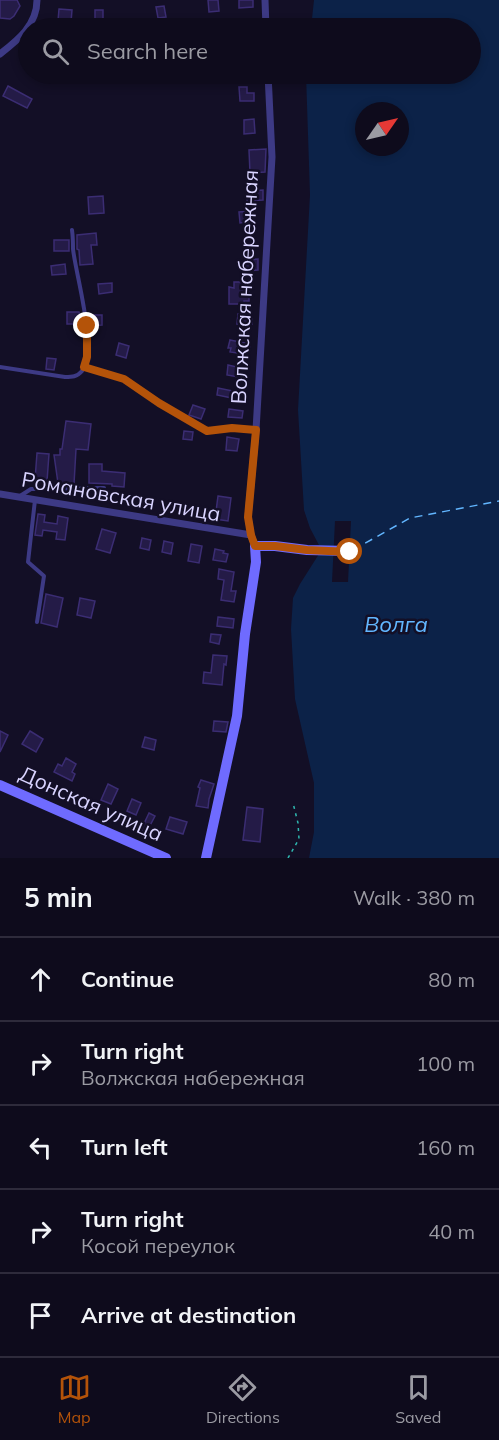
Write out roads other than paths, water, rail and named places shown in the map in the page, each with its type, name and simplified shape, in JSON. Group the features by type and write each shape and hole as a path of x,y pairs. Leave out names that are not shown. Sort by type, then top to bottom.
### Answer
{"street":[{"path":"35,18 37,0"},
{"path":"264,0 265,18"},
{"path":"0,54 18,39"},
{"name":"Волжская набережная","path":"206,858 237,716 245,634 256,562 248,517 256,430 272,157 268,84"},
{"name":"Романовская улица","path":"0,494 237,534 253,541"},
{"path":"253,541 307,550 350,552"},
{"name":"Донская улица","path":"0,785 166,858"}],"lane":[{"path":"0,367 65,377 80,374 84,367 87,357 87,326 73,250 72,230"},
{"path":"20,496 31,489 104,488"},
{"path":"37,499 28,562 44,576 37,622"}],"water":[{"name":"Волга","path":"314,0 499,0 499,858 309,858 314,832 314,783 295,699 291,629 293,598 319,554 320,547 304,510 298,410 310,195 306,84 481,84 481,18 312,18"}]}
